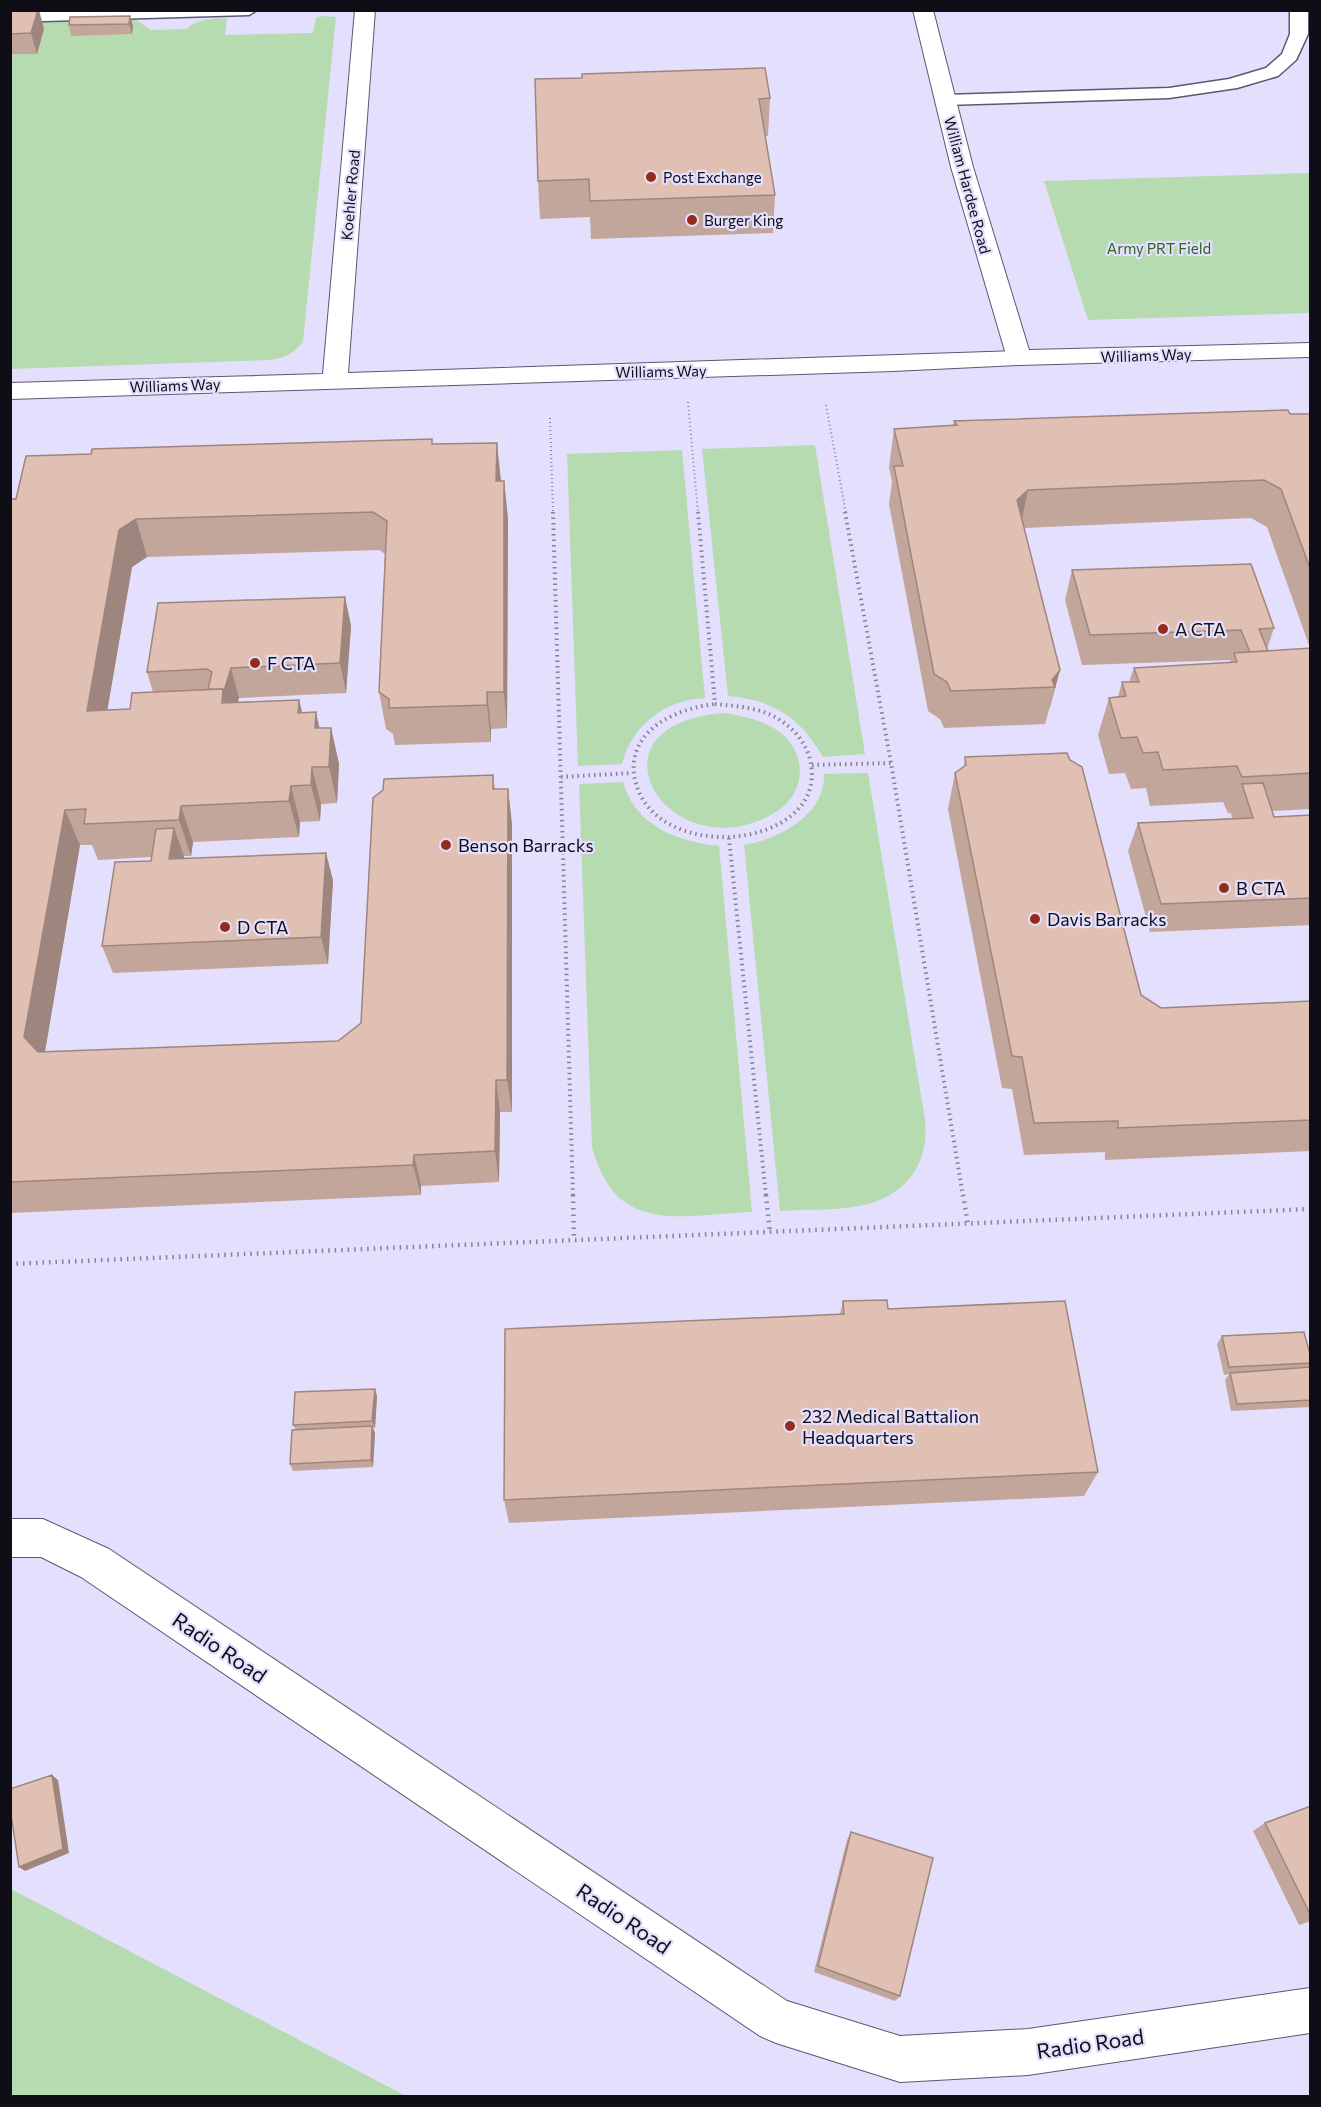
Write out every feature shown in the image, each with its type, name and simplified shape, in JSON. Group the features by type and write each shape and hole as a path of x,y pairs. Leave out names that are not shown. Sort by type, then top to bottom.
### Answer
{"street":[{"name":"Koehler Road","path":"335,379 365,10"},
{"name":"William Hardee Road","path":"922,10 990,267 1019,358"},
{"name":"Williams Way","path":"10,391 1311,350"},
{"name":"Radio Road","path":"10,1538 43,1538 94,1563 776,2020 900,2059 1028,2052 1311,2010"}],"lane":[{"path":"10,17 249,10"},
{"path":"945,100 1169,93 1231,84 1272,72 1290,56 1299,34 1299,10"}],"path":[{"path":"687,392 716,704"},
{"path":"826,405 891,763 968,1224"},
{"path":"550,418 574,1240"},
{"path":"716,704 746,706 774,716 796,732 810,753 814,776 807,799 789,818 764,832 729,838 706,837 678,829 655,815 639,796 632,773 635,754 646,735 664,719 688,708 716,704"},
{"path":"812,765 891,763"},
{"path":"561,777 632,773"},
{"path":"729,838 770,1233"},
{"path":"10,1264 1311,1209"}],"green space":[{"path":"336,17 303,341 300,345 288,355 270,360 11,369 10,22 133,18 151,30 187,29 201,21 227,18 225,35 313,33 316,18"},
{"name":"Army PRT Field","path":"1310,173 1310,313 1088,320 1044,181"},
{"path":"815,445 865,754 823,757 805,731 784,713 759,702 728,696 702,449"},
{"path":"682,450 705,698 677,704 652,717 634,738 622,764 578,766 567,454"},
{"path":"723,713 759,721 780,732 795,750 800,769 795,791 782,808 737,827 702,825 674,812 655,791 647,766 654,743 679,723"},
{"path":"868,773 925,1120 923,1151 911,1177 889,1196 875,1202 840,1209 780,1211 744,845 771,837 798,823 817,801 823,788 824,774"},
{"path":"623,782 638,810 660,829 688,840 719,846 752,1212 676,1216 654,1214 634,1207 617,1195 603,1175 592,1147 579,784"},
{"path":"11,1889 406,2096 11,2096"}],"building":[{"path":"10,10 38,10 31,33 10,34"},
{"path":"130,16 129,24 69,25 70,17"},
{"name":"Post Exchange","path":"765,68 770,98 759,99 775,195 590,201 589,179 538,181 535,79 582,78 582,74"},
{"path":"1288,410 1290,414 1311,414 1311,571 1281,489 1264,480 1028,490 1017,500 1060,670 1052,680 1055,687 951,691 947,682 934,674 894,466 903,466 894,429 957,425 954,421"},
{"name":"Benson Barracks","path":"432,439 432,444 497,443 496,481 504,481 504,692 487,692 487,705 389,708 389,699 379,692 387,521 373,512 136,519 119,530 87,711 130,709 132,693 223,689 222,703 299,700 298,713 316,712 315,728 331,728 329,767 312,767 311,785 291,786 289,801 181,806 179,820 84,824 86,809 65,810 24,1037 38,1052 338,1041 361,1023 373,798 383,790 384,779 493,775 493,789 508,789 507,1080 496,1080 495,1151 414,1155 413,1165 10,1182 10,499 16,499 26,456 91,454 92,449"},
{"path":"1251,564 1274,628 1259,629 1268,651 1250,652 1241,630 1090,635 1072,570"},
{"path":"345,597 340,663 231,668 224,691 223,689 208,689 212,672 207,669 147,672 158,603"},
{"path":"1311,648 1311,773 1242,777 1237,766 1163,770 1158,752 1143,753 1137,737 1121,738 1109,698 1126,696 1122,682 1139,682 1134,668 1237,662 1234,653"},
{"name":"Davis Barracks","path":"1067,753 1070,760 1082,767 1141,995 1161,1008 1311,1001 1311,1120 1118,1128 1118,1121 1034,1123 1022,1057 1012,1056 955,773 966,765 965,757"},
{"name":"B CTA","path":"1263,783 1274,817 1311,815 1311,898 1161,904 1138,823 1253,818 1242,784"},
{"name":"D CTA","path":"174,828 169,859 326,853 321,937 102,946 115,862 151,861 156,829"},
{"name":"232 Medical Battalion Headquarters","path":"887,1300 888,1309 1065,1301 1098,1472 504,1500 505,1329 844,1314 843,1301"},
{"path":"1304,1332 1311,1363 1229,1367 1222,1336"},
{"path":"1311,1367 1311,1400 1237,1404 1230,1373"},
{"path":"375,1389 372,1421 293,1425 295,1392"},
{"path":"372,1426 371,1460 290,1464 292,1430"},
{"path":"52,1775 63,1849 19,1867 10,1808 10,1789"},
{"path":"1311,1806 1311,1916 1265,1823"},
{"path":"851,1832 933,1858 900,1996 818,1966"}],"place":[{"name":"Post Exchange","path":"651,177"},
{"name":"Burger King","path":"692,220"},
{"name":"A CTA","path":"1163,629"},
{"name":"F CTA","path":"255,663"},
{"name":"Benson Barracks","path":"446,845"},
{"name":"B CTA","path":"1224,888"},
{"name":"Davis Barracks","path":"1035,919"},
{"name":"D CTA","path":"225,927"},
{"name":"232 Medical Battalion Headquarters","path":"790,1426"}]}
